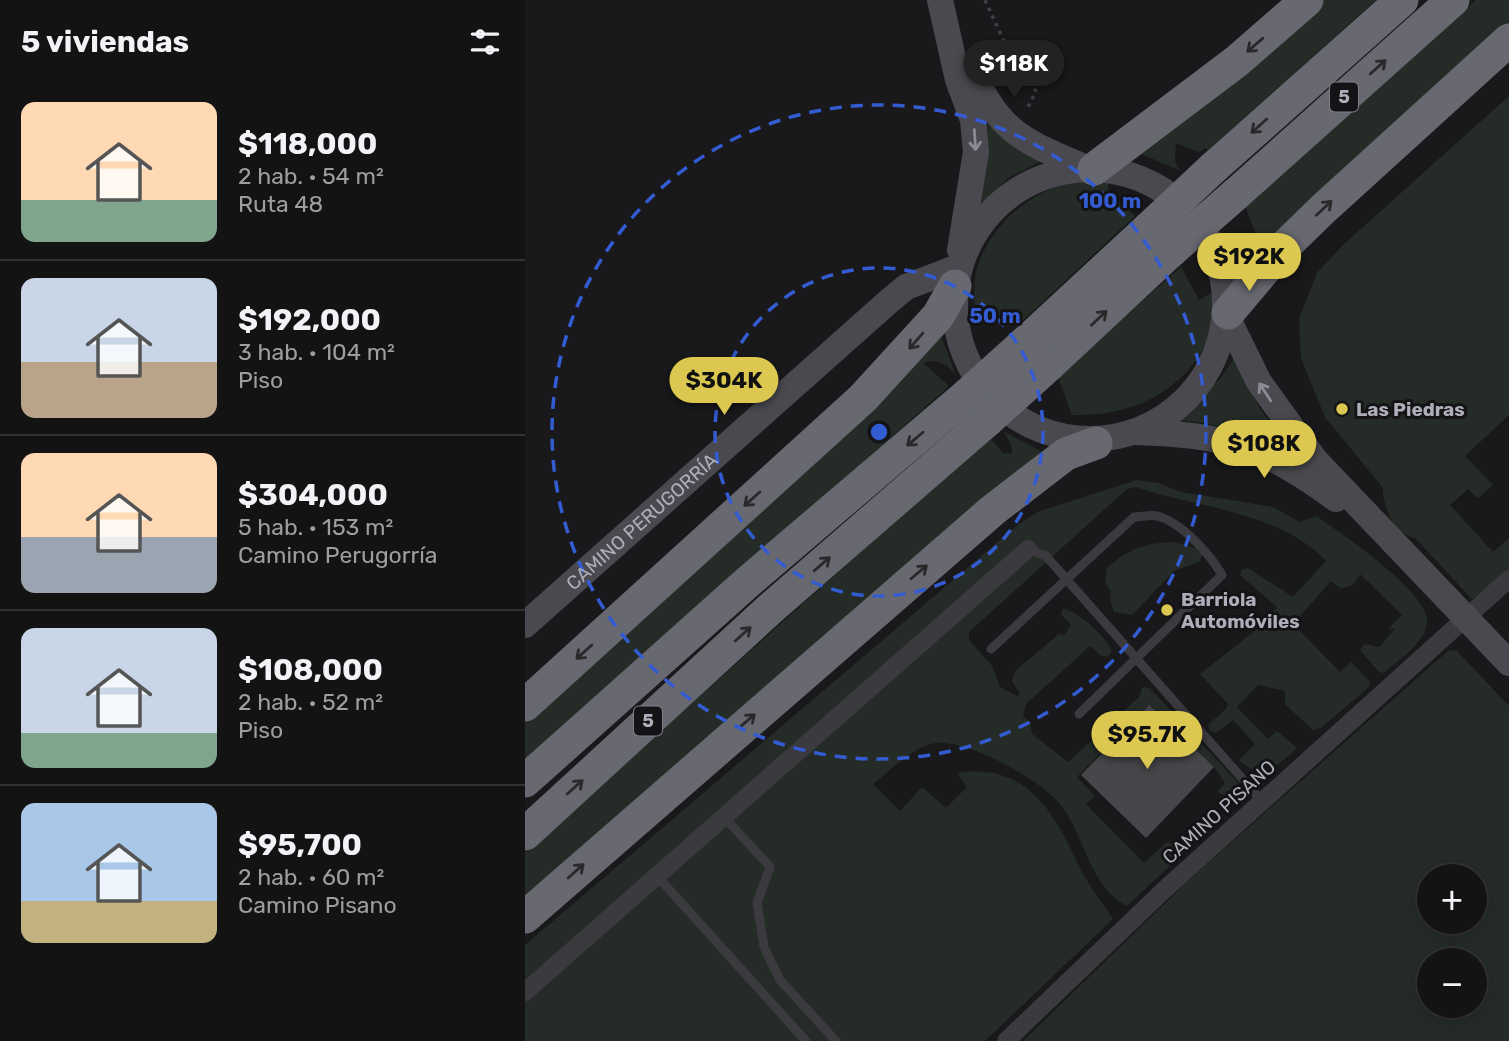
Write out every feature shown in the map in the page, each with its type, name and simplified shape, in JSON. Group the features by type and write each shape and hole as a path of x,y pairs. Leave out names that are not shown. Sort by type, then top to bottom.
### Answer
{"highway":[{"path":"1091,169 1237,61 1307,0"},
{"name":"5","path":"1160,240 1213,167 1402,0"},
{"name":"5","path":"525,834 770,609 989,419 1038,352 1160,240 1236,194 1453,0"},
{"path":"1228,316 1306,225 1509,40"},
{"path":"525,705 863,398 938,316 957,272"},
{"name":"5","path":"525,781 750,580 967,395 1038,352"},
{"path":"525,917 983,519 1066,454 1097,443"}],"street":[{"path":"940,0 958,80 973,120 976,152 957,272 955,313 965,357 989,395 1024,424 1067,439 1097,443 1135,432 1164,415 1190,392 1222,343 1228,316"},
{"path":"948,26 991,110 1011,132 1091,169 1133,176 1173,197 1204,230 1222,271 1228,316 1259,382 1293,433 1316,461 1509,663"},
{"path":"957,272 977,229 1007,197 1046,176 1091,169"},
{"name":"CAMINO PERUGORRÍA","path":"525,625 906,287 957,272"},
{"path":"1135,432 1195,434 1238,443 1277,460 1388,537"},
{"path":"525,992 1028,550"},
{"name":"CAMINO PISANO","path":"1006,1041 1262,801 1509,579"}],"lane":[{"path":"991,649 1134,517 1156,515 1185,533 1211,557 1222,575 1213,587 1079,714"},
{"path":"1028,550 1047,556 1262,801"},
{"path":"724,817 770,867 757,903 764,947 781,980 836,1041"},
{"path":"657,876 806,1041"}],"path":[{"path":"985,0 1015,65 1036,91 1011,132"}],"shaded area":[{"path":"1322,0 1376,0 1208,150 1205,148 1199,152 1176,143 1175,161 1179,170 1139,153"},
{"path":"1476,0 1509,0 1509,28 1244,276 1232,244 1237,239 1247,240 1256,235 1247,204"},
{"path":"1509,96 1509,415 1465,456 1493,485 1478,498 1468,489 1450,505 1493,552 1509,538 1509,572 1472,599 1416,539 1396,526 1385,504 1383,488 1325,417 1301,358 1299,319 1317,273 1343,245"},
{"path":"990,123 1043,160 1007,179 977,209 984,125"},
{"path":"1081,179 1108,182 1108,189 1135,216 1020,323 1012,323 974,304 976,272 992,237 1003,223 1030,200 1063,184"},
{"path":"1181,267 1199,300 1211,293 1215,312 1214,328 1195,361 1167,389 1132,407 1092,415 1072,415 1059,380 1062,372"},
{"path":"941,336 956,375 941,363 923,363 948,385 947,388 525,761 525,722 865,412"},
{"path":"1235,357 1260,409 1290,449 1286,453 1232,430 1204,423 1173,420 1219,380"},
{"path":"1003,431 1046,454 525,903 525,853 989,437 1003,453 1012,454 1011,444"},
{"path":"1137,480 1158,483 1181,492 1273,507 1300,522 1316,516 1401,581 1425,612 1425,631 1416,645 1403,657 1384,673 1379,672 1360,650 1364,644 1379,647 1395,629 1388,629 1402,615 1360,574 1355,583 1347,587 1340,588 1331,581 1293,624 1340,672 1351,662 1370,682 1368,688 1321,728 1313,730 1285,704 1285,691 1258,685 1237,707 1268,739 1277,731 1297,748 1269,769 1262,771 1247,767 1239,760 1255,744 1233,720 1216,733 1210,731 1208,725 1228,704 1200,674 1256,630 1277,607 1240,575 1242,570 1248,568 1293,597 1326,561 1307,544 1261,521 1136,487 1127,489 969,632 969,640 992,666 1000,687 1017,696 1020,694 1012,681 1015,671 1059,634 1064,635 1071,625 1061,614 1063,608 1077,615 1097,631 1112,651 1108,657 1100,655 1090,646 1026,704 1023,716 1030,722 1032,734 1068,762 1140,696 1142,687 1150,688 1241,786 1243,795 1239,801 1217,792 1225,783 1214,767 1148,705 1077,777 1095,796 1086,804 1144,863 1167,842 1172,844 1175,861 1127,906 1105,887 1071,820 1054,797 1005,764 967,748 936,743 910,754 873,784 900,811 922,787 946,808 967,787 957,773 1000,775 1017,782 1032,792 1045,806 1093,890 1113,919 985,1041 525,1041 525,945 1019,524 1037,512"},
{"path":"1174,542 1199,549 1203,554 1199,562 1174,571 1132,615 1114,612 1110,600 1111,592 1105,582 1107,568 1137,548"},
{"path":"1449,650 1457,651 1509,706 1509,1041 1023,1041 1189,880"}],"building":[{"path":"1149,705 1214,767 1146,838 1081,775"}],"place":[{"name":"Las Piedras","path":"1342,409"},
{"name":"Barriola Automóviles","path":"1167,610"}]}
